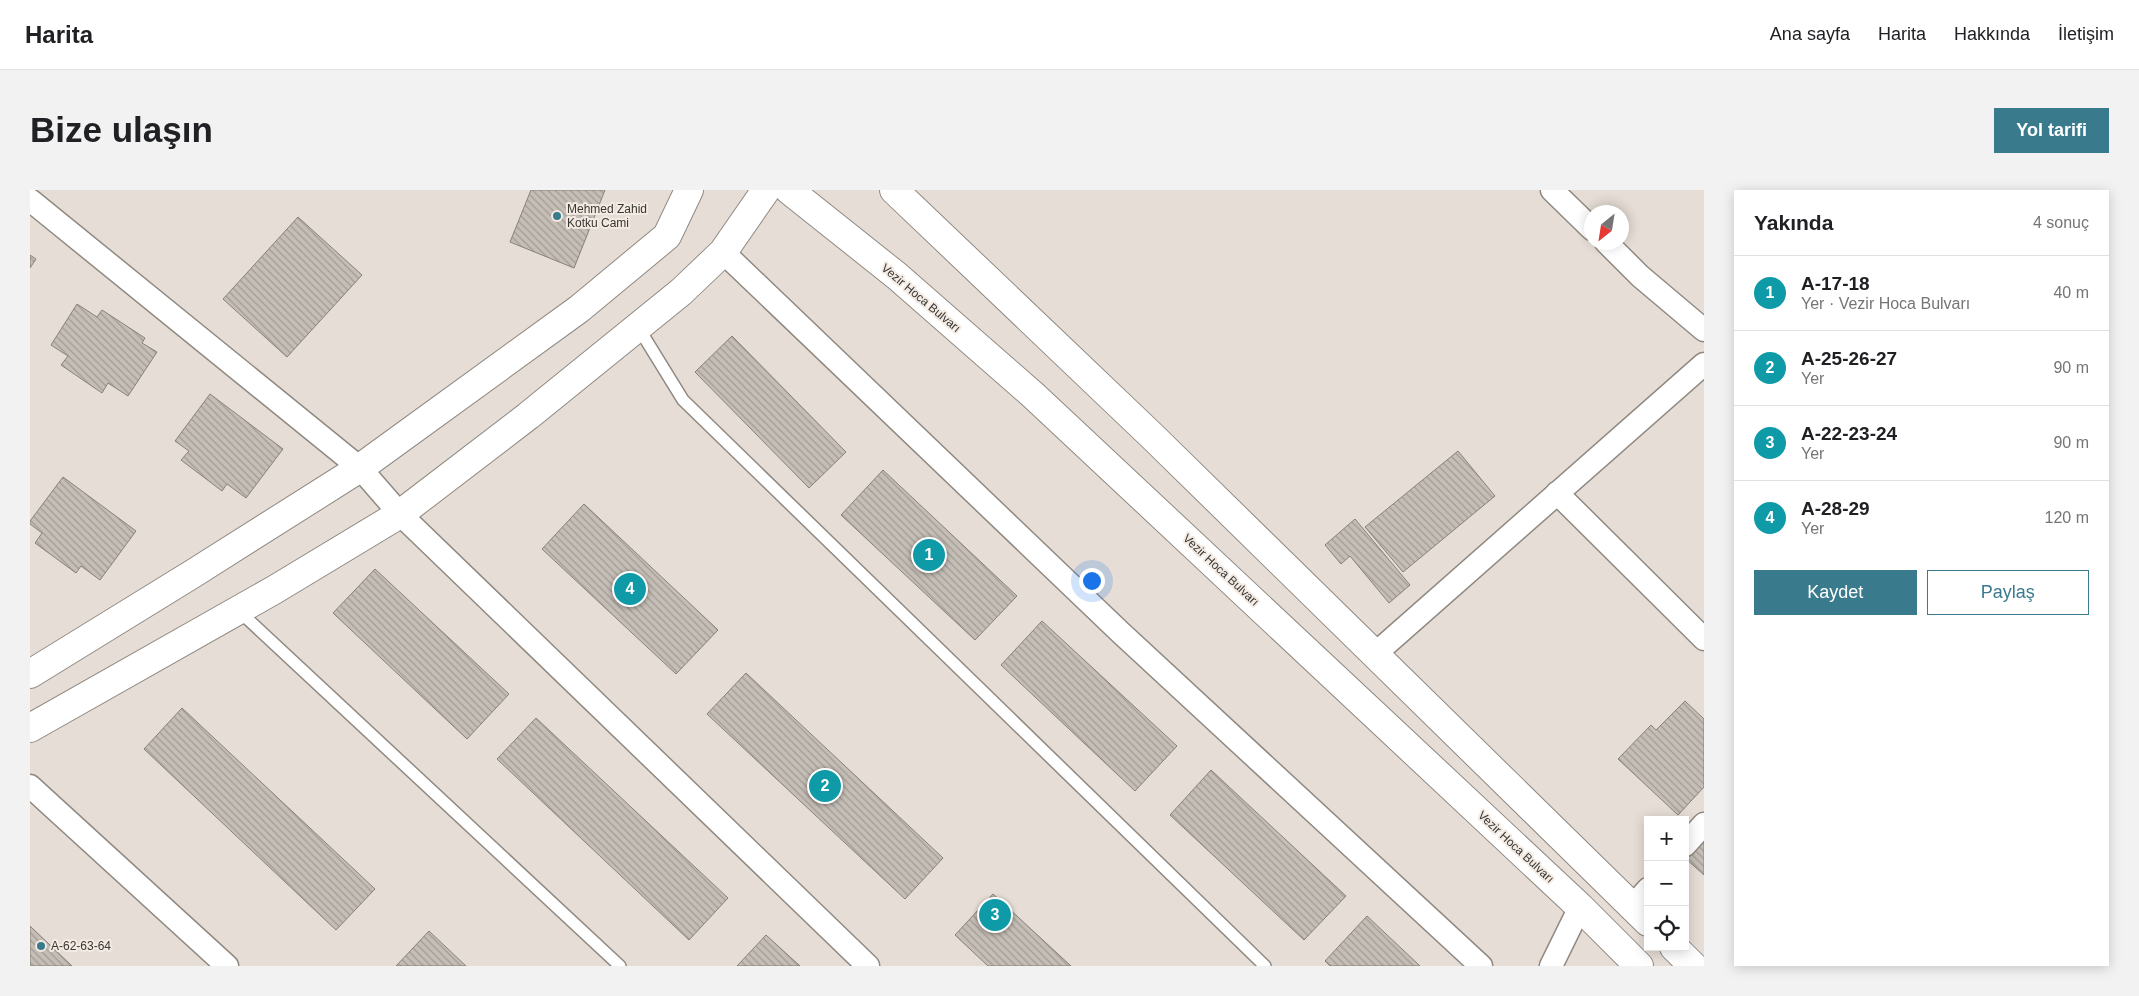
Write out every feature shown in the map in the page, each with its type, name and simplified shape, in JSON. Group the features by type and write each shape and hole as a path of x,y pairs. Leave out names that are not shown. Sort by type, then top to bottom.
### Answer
{"main road":[{"path":"30,674 360,468 579,309 667,236 689,190"},
{"path":"30,728 238,610 400,514 528,416 681,292 723,252 766,190"},
{"name":"Vezir Hoca Bulvarı","path":"790,190 897,276 1033,395 1580,907 1638,966"},
{"path":"894,190 1151,435 1375,654 1643,906"},
{"path":"1678,951 1693,966"}],"street":[{"path":"1552,190 1584,221"},
{"path":"30,200 360,468 400,514 868,966"},
{"path":"1614,250 1640,276 1704,330"},
{"path":"723,252 1120,632 1481,966"},
{"path":"1375,654 1704,364"},
{"path":"1557,494 1704,639"},
{"path":"30,786 227,966"},
{"path":"1689,841 1704,824"},
{"path":"1550,966 1580,907"}],"lane":[{"path":"638,327 683,400 1266,966"},
{"path":"238,610 620,966"}],"building":[{"name":"Mehmed Zahid Kotku Cami","path":"531,190 605,190 574,268 510,242"},
{"path":"298,217 362,275 287,357 223,299"},
{"path":"30,255 36,259 30,268"},
{"path":"77,304 97,317 102,310 145,338 142,343 157,352 128,396 108,383 102,393 61,365 68,356 51,345"},
{"path":"732,336 846,452 809,488 695,372"},
{"path":"210,394 283,449 246,498 227,484 222,491 181,460 189,451 175,441"},
{"path":"1458,451 1495,496 1403,572 1365,527"},
{"path":"883,470 1017,596 975,640 841,515"},
{"path":"63,477 136,531 100,580 81,566 76,573 35,543 42,533 30,524 30,521"},
{"path":"584,504 718,630 676,674 542,549"},
{"path":"1355,519 1410,585 1389,603 1350,556 1341,564 1325,545"},
{"path":"375,569 509,694 467,739 333,613"},
{"path":"1042,621 1177,746 1135,791 1001,665"},
{"path":"746,673 943,858 905,899 707,714"},
{"path":"1685,701 1704,719 1704,787 1678,815 1618,759 1651,725 1656,730"},
{"path":"182,708 375,889 336,930 144,749"},
{"path":"536,718 728,898 689,940 497,759"},
{"path":"1211,770 1346,896 1304,940 1170,815"},
{"path":"1704,835 1704,875 1689,862 1689,853"},
{"path":"993,894 1071,966 988,966 955,935"},
{"path":"1367,916 1420,966 1330,966 1325,961"},
{"name":"A-62-63-64","path":"30,926 72,966 30,966"},
{"path":"429,931 466,966 396,966"},
{"path":"766,935 800,966 737,966"}],"place":[{"name":"Mehmed Zahid Kotku Cami","path":"557,216"},
{"name":"A-17-18","path":"929,555"},
{"name":"A-28-29","path":"630,589"},
{"name":"A-25-26-27","path":"825,786"},
{"name":"A-22-23-24","path":"995,915"},
{"name":"A-62-63-64","path":"41,946"}]}
